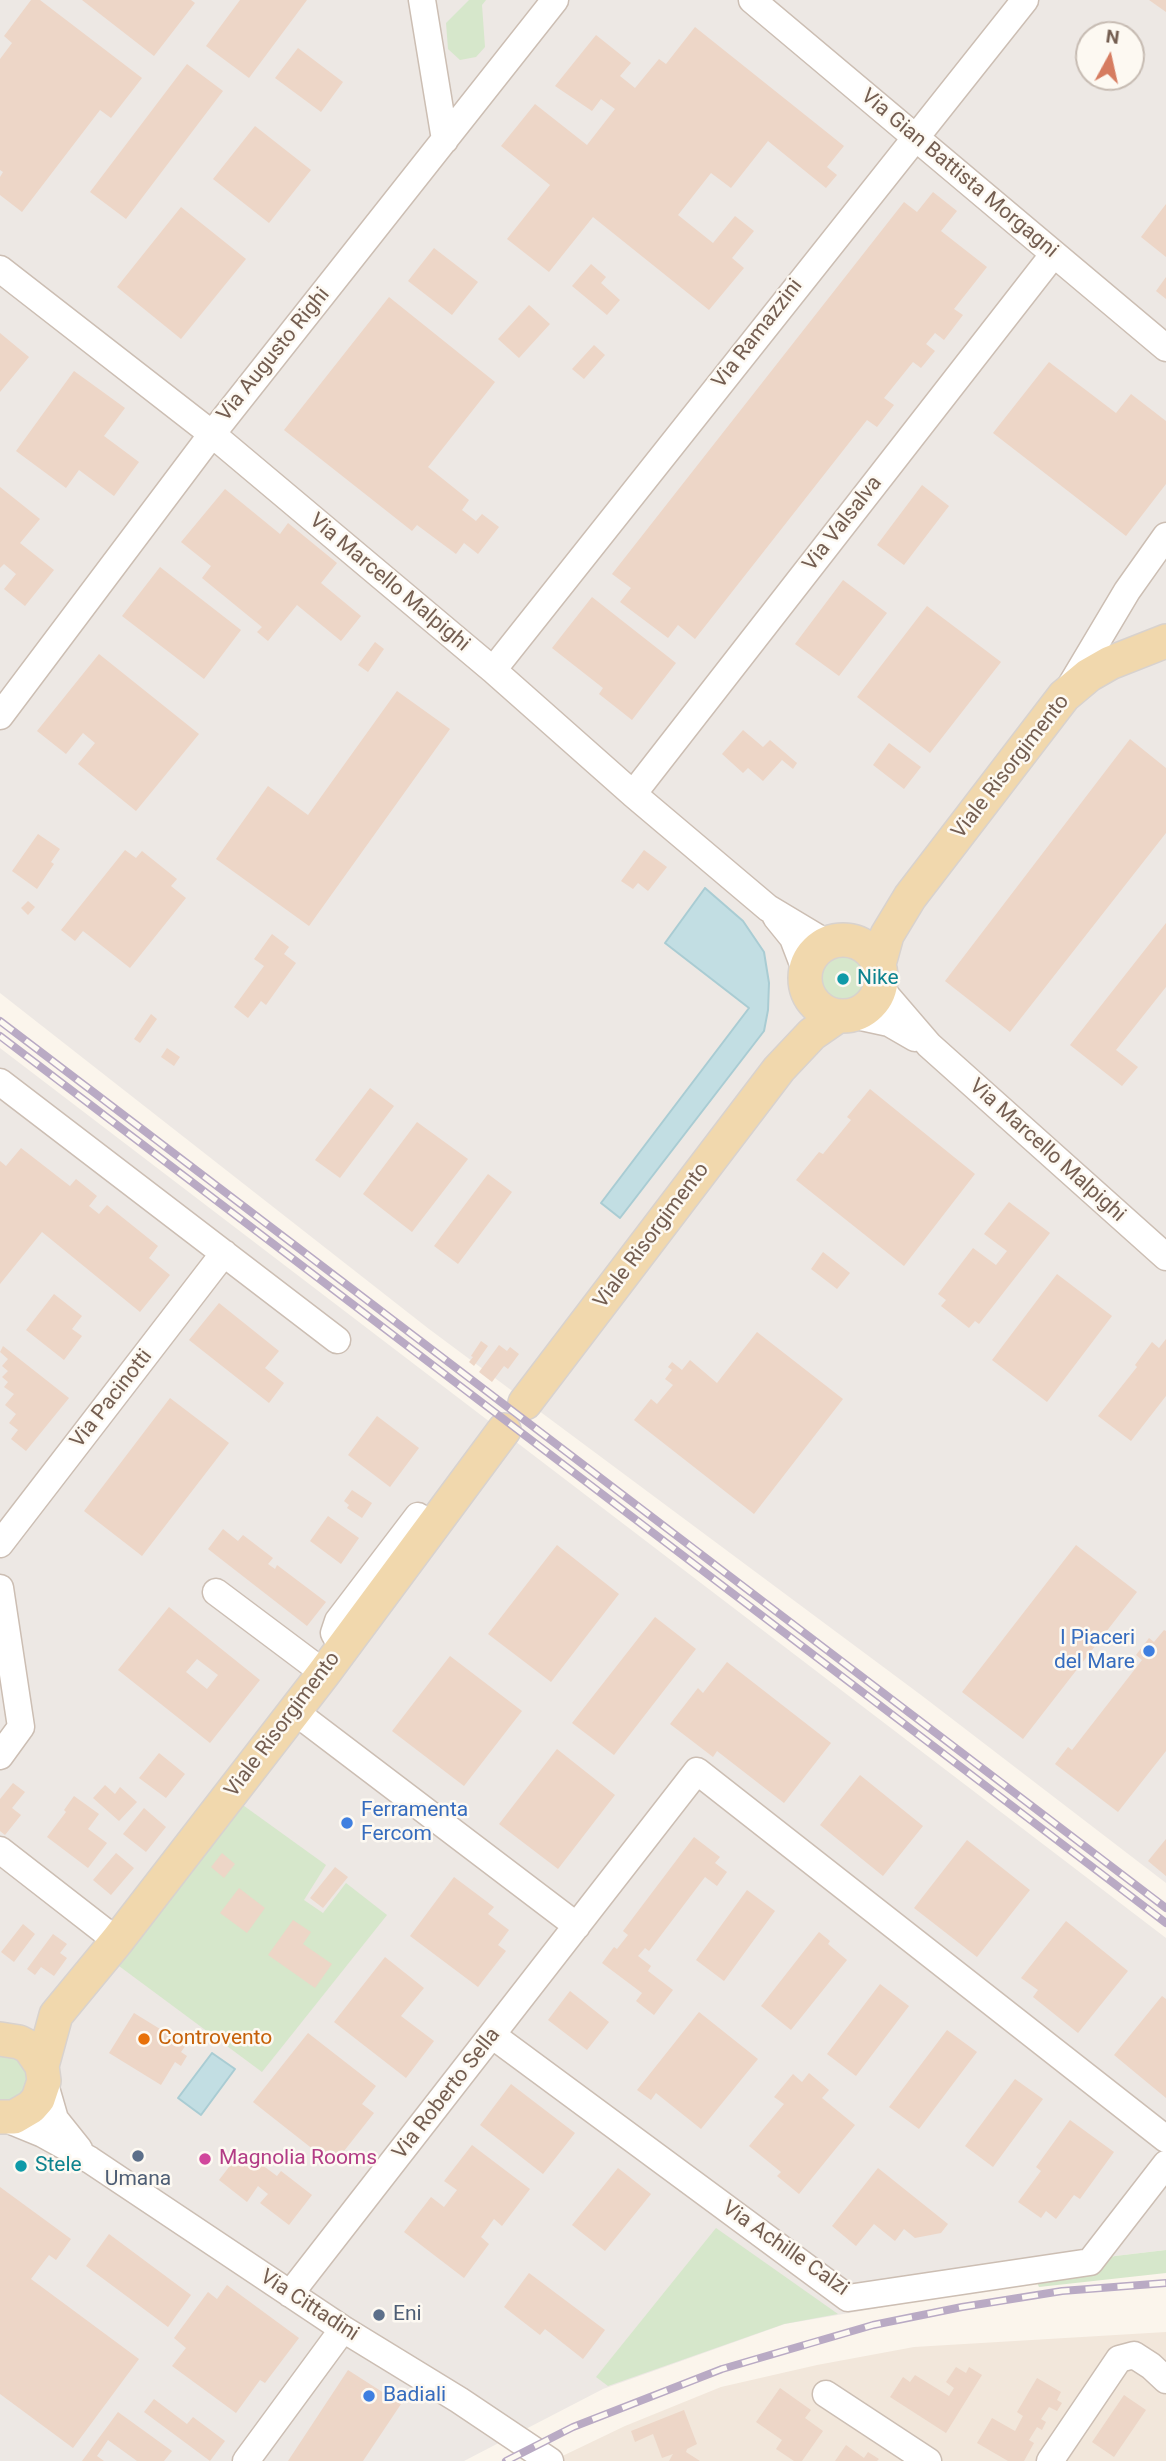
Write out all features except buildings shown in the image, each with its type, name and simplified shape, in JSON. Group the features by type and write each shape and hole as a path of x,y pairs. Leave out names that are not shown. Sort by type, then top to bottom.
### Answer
{"main road":[{"name":"Viale Risorgimento","path":"525,1404 779,1069 812,1034 845,1015 870,1006 887,935 910,897 1064,696 1110,663 1166,641"},
{"name":"Viale Risorgimento","path":"779,1069 801,1027 810,961 817,951 877,925 910,897"},
{"path":"837,942 865,947 879,976"},
{"path":"808,984 827,1012 845,1015"},
{"name":"Viale Risorgimento","path":"4,2039 56,2015 117,1941 333,1660 504,1430"},
{"name":"Viale Risorgimento","path":"1,2118 23,2113 38,2099 56,2015"},
{"path":"4,2039 29,2047 43,2073"}],"street":[{"path":"422,0 445,141"},
{"name":"Via Augusto Righi","path":"0,716 212,434 555,0"},
{"name":"Via Gian Battista Morgagni","path":"752,0 1166,348"},
{"name":"Via Ramazzini","path":"492,670 1025,0"},
{"name":"Via Valsalva","path":"633,794 1053,255"},
{"name":"Via Marcello Malpighi","path":"0,269 212,434 768,908 793,938 808,984"},
{"path":"1064,696 1127,591 1166,536"},
{"name":"Via Marcello Malpighi","path":"768,908 837,942"},
{"name":"Via Marcello Malpighi","path":"879,976 929,1045 1166,1257"},
{"name":"Via Marcello Malpighi","path":"845,1015 889,1023 929,1045"},
{"path":"0,1082 337,1340"},
{"name":"Via Pacinotti","path":"0,1544 224,1253"},
{"path":"216,1592 333,1660 334,1633 338,1621 418,1516"},
{"path":"0,1588 21,1727 0,1756"},
{"path":"294,1711 577,1926"},
{"name":"Via Roberto Sella","path":"290,2294 697,1772 1166,2139"},
{"path":"0,1850 117,1941"},
{"name":"Via Achille Calzi","path":"492,2035 848,2298 1090,2262 1166,2164"},
{"name":"Via Cittadini","path":"43,2073 55,2119 71,2141 90,2160"},
{"name":"Via Cittadini","path":"1,2118 43,2134 90,2160 343,2329 540,2454"},
{"path":"246,2461 343,2329"},
{"path":"1050,2461 1119,2359 1134,2355 1166,2380"},
{"path":"827,2393 928,2461"}],"shaded area":[{"path":"0,0 1166,0 1166,1883 921,1695 429,1329 0,993"},
{"path":"0,1048 1166,1938 1166,2250 1115,2256 989,2289 785,2324 603,2389 464,2461 0,2461"},
{"path":"1166,2332 1166,2461 552,2461 625,2426 721,2387 817,2365 914,2347"}],"green space":[{"path":"469,0 486,0 482,5 485,47 476,57 460,60 448,49 446,23"},
{"path":"837,948 849,948 868,961 873,978 871,990 860,1003 849,1008 837,1008 818,995 813,984 813,972 826,953"},
{"path":"240,1803 326,1865 304,1900 323,1913 346,1883 387,1915 262,2072 119,1966"},
{"path":"0,2049 25,2057 31,2090 0,2107"},
{"path":"716,2228 838,2314 784,2324 608,2386 596,2377"},
{"path":"1166,2250 1166,2273 1039,2287 1035,2277 1115,2256"}],"water":[{"path":"705,888 743,921 764,952 769,983 764,1031 620,1218 601,1203 749,1008 665,943"},
{"path":"212,2053 235,2069 201,2115 178,2098"}],"railway":[{"path":"0,1021 1166,1908"},
{"path":"0,1036 1166,1923"},
{"path":"506,2461 573,2427 722,2369 873,2325 1062,2291 1166,2283"}],"place":[{"name":"Nike","path":"843,979"},
{"name":"I Piaceri del Mare","path":"1149,1651"},
{"name":"Ferramenta Fercom","path":"347,1823"},
{"name":"Controvento","path":"144,2039"},
{"name":"Umana","path":"138,2156"},
{"name":"Magnolia Rooms","path":"205,2159"},
{"name":"Stele","path":"21,2166"},
{"name":"Eni","path":"379,2315"},
{"name":"Badiali","path":"369,2396"}]}
